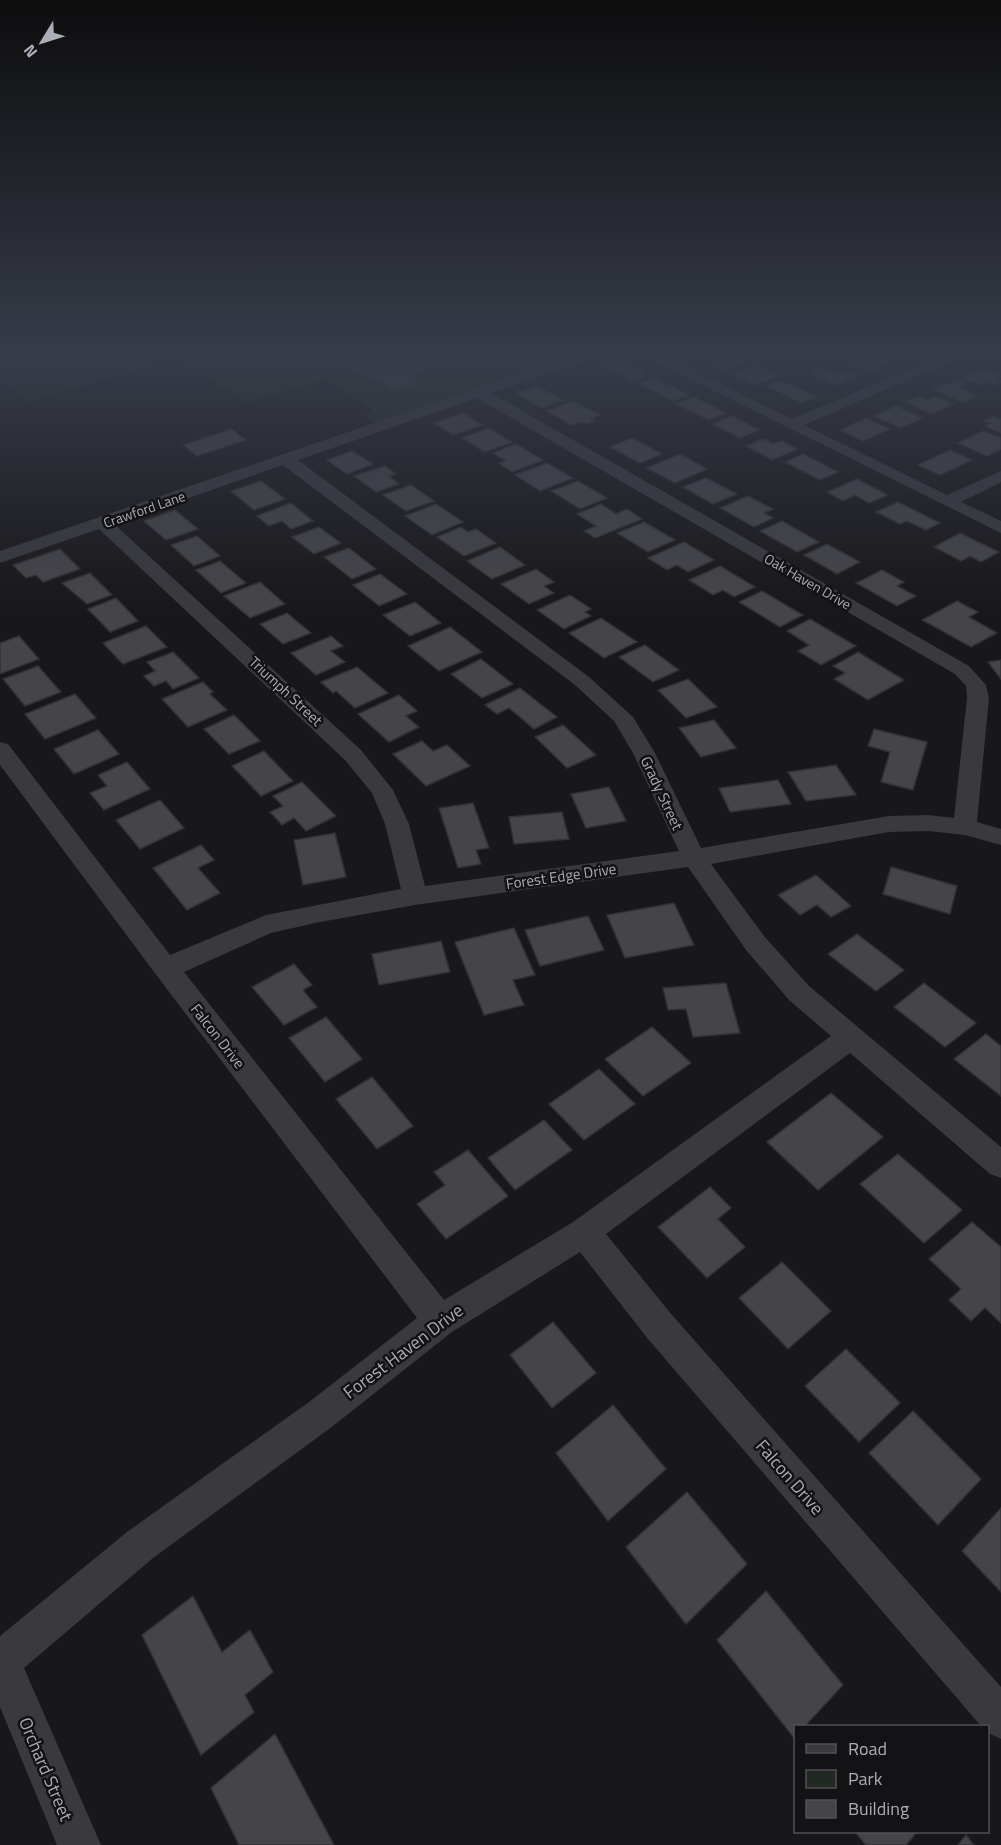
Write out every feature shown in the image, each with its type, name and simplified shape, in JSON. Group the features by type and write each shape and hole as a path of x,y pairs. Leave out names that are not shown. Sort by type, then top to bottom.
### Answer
{"street":[{"name":"Crawford Lane","path":"0,557 350,438"},
{"name":"Oak Haven Drive","path":"558,438 962,670 976,686 978,698 965,826"},
{"path":"818,438 1001,528"},
{"name":"Grady Street","path":"287,460 582,681 622,717 644,753 694,858 755,943 799,993 849,1038 1001,1165"},
{"path":"948,501 1001,476"},
{"name":"Triumph Street","path":"103,523 353,755 382,790 397,824 415,896"},
{"name":"Falcon Drive","path":"0,749 166,969 440,1320"},
{"name":"Forest Edge Drive","path":"166,969 266,925 415,896 694,858 889,824 928,823 965,826"},
{"path":"965,826 1001,837"},
{"name":"Forest Haven Drive","path":"0,1661 140,1545 321,1413 440,1320 584,1232 849,1038"},
{"name":"Falcon Drive","path":"584,1232 660,1328 1001,1718"},
{"name":"Orchard Street","path":"0,1661 79,1845"}],"building":[{"path":"204,438 246,440 197,456 183,445"},
{"path":"462,438 506,438 512,442 485,452"},
{"path":"632,438 662,454 640,463 610,447"},
{"path":"968,438 1001,438 1001,449 987,456 958,443"},
{"path":"763,439 773,444 782,441 798,449 772,460 746,446"},
{"path":"516,444 543,460 512,472 499,463 506,461 493,453"},
{"path":"950,450 972,460 940,475 918,465"},
{"path":"352,451 373,464 347,474 327,460"},
{"path":"680,454 707,469 675,483 647,468"},
{"path":"803,454 838,472 820,480 785,462"},
{"path":"547,463 573,478 540,491 515,475"},
{"path":"385,466 396,474 389,476 399,484 376,492 354,476"},
{"path":"706,478 737,494 713,504 683,487"},
{"path":"857,479 888,495 869,503 855,495 843,501 827,492"},
{"path":"261,481 285,499 254,510 231,491"},
{"path":"578,481 607,498 580,509 551,491"},
{"path":"411,485 434,501 406,511 383,495"},
{"path":"748,496 773,509 764,513 773,518 754,527 720,508"},
{"path":"898,502 940,523 926,530 907,521 900,524 876,512"},
{"path":"291,503 313,521 291,529 282,521 269,526 257,516"},
{"path":"436,504 463,522 432,535 405,516"},
{"path":"601,504 616,514 627,509 642,519 595,538 584,531 596,526 577,514"},
{"path":"175,510 198,529 166,540 144,521"},
{"path":"782,521 819,542 797,552 760,531"},
{"path":"644,522 675,540 648,552 617,533"},
{"path":"319,527 341,543 314,554 292,537"},
{"path":"461,527 468,532 476,529 496,543 464,556 437,537"},
{"path":"960,533 999,552 981,562 970,556 961,561 934,547"},
{"path":"197,536 220,556 194,566 171,545"},
{"path":"684,542 714,560 688,572 677,565 667,570 648,558"},
{"path":"827,544 860,562 837,574 804,555"},
{"path":"500,547 525,565 492,579 467,561"},
{"path":"349,548 376,569 352,579 324,557"},
{"path":"60,549 80,569 43,582 36,575 26,578 13,565"},
{"path":"220,561 246,583 221,593 196,570"},
{"path":"720,566 755,587 734,597 723,590 713,595 689,580"},
{"path":"536,569 554,582 544,586 554,593 529,604 501,584"},
{"path":"882,570 904,582 897,586 916,596 897,606 856,583"},
{"path":"90,573 112,595 87,604 62,583"},
{"path":"380,574 407,594 379,606 353,585"},
{"path":"260,582 285,604 250,618 224,596"},
{"path":"762,591 803,615 780,627 739,602"},
{"path":"570,595 591,609 585,612 591,616 564,629 537,610"},
{"path":"116,598 138,621 110,632 88,609"},
{"path":"957,601 978,612 969,617 997,633 971,647 922,620"},
{"path":"415,602 441,623 410,636 383,615"},
{"path":"287,613 311,633 283,644 260,624"},
{"path":"601,618 637,642 604,658 569,633"},
{"path":"810,619 856,646 821,665 798,651 809,645 787,631"},
{"path":"146,626 167,647 123,664 103,643"},
{"path":"450,627 482,652 439,671 408,646"},
{"path":"19,636 39,659 0,674 0,643"},
{"path":"331,636 343,646 331,651 345,662 316,675 291,653"},
{"path":"645,645 679,670 653,682 619,657"},
{"path":"173,652 199,678 173,689 166,681 154,686 144,676 155,671 147,662"},
{"path":"858,652 904,680 868,700 834,679 845,673 833,666"},
{"path":"481,659 513,684 482,698 451,674"},
{"path":"1001,660 1001,679 988,662"},
{"path":"38,666 61,692 25,706 3,679"},
{"path":"357,667 388,693 355,708 336,691 333,693 321,682"},
{"path":"688,679 717,707 686,718 658,690"},
{"path":"203,682 213,692 210,694 227,710 188,727 162,699"},
{"path":"520,688 557,717 534,729 509,708 497,714 485,705"},
{"path":"75,694 96,718 45,739 25,714"},
{"path":"399,695 417,711 406,716 419,727 389,742 358,714"},
{"path":"234,715 260,741 229,754 204,729"},
{"path":"714,720 736,748 701,757 679,728"},
{"path":"563,725 596,755 567,768 535,737"},
{"path":"874,729 927,742 913,790 881,782 890,752 868,746"},
{"path":"98,730 119,754 74,774 54,749"},
{"path":"422,741 433,751 447,745 470,766 426,786 393,754"},
{"path":"264,751 293,781 261,796 232,766"},
{"path":"127,762 150,789 104,810 90,793 107,786 98,775"},
{"path":"836,765 856,795 806,801 788,772"},
{"path":"778,780 791,804 730,812 719,788"},
{"path":"302,782 336,816 306,831 294,818 282,825 270,812 283,806 273,796"},
{"path":"609,787 626,821 586,828 571,794"},
{"path":"160,800 184,828 140,849 116,820"},
{"path":"473,803 489,848 476,850 481,864 458,868 439,808"},
{"path":"562,812 569,839 514,844 509,817"},
{"path":"335,833 346,877 303,885 294,840"},
{"path":"201,845 214,860 198,868 220,893 187,910 153,868"},
{"path":"891,867 957,886 950,914 883,894"},
{"path":"816,875 851,906 831,917 817,905 800,915 778,895"},
{"path":"674,903 694,945 625,958 607,915"},
{"path":"588,916 604,950 540,966 525,930"},
{"path":"514,928 535,975 513,980 524,1005 484,1015 455,942"},
{"path":"857,934 904,970 876,991 828,954"},
{"path":"441,941 450,972 379,985 372,954"},
{"path":"294,964 312,985 303,990 317,1007 284,1025 252,987"},
{"path":"726,983 740,1033 693,1037 686,1009 668,1010 663,988"},
{"path":"924,983 976,1023 945,1047 894,1007"},
{"path":"326,1017 362,1059 325,1082 289,1038"},
{"path":"652,1027 691,1063 643,1096 605,1059"},
{"path":"986,1034 1001,1046 1001,1096 954,1059"},
{"path":"599,1069 635,1104 584,1140 549,1104"},
{"path":"372,1077 413,1126 377,1149 336,1099"},
{"path":"831,1093 883,1137 818,1190 767,1142"},
{"path":"544,1120 572,1150 515,1190 488,1158"},
{"path":"468,1150 508,1196 446,1239 417,1204 445,1185 434,1172"},
{"path":"898,1154 962,1210 924,1243 860,1184"},
{"path":"710,1187 731,1208 718,1219 745,1247 707,1278 658,1227"},
{"path":"972,1222 1001,1247 1001,1323 985,1308 971,1321 949,1300 961,1289 929,1259"},
{"path":"782,1262 831,1311 788,1349 739,1298"},
{"path":"553,1322 596,1373 552,1408 510,1355"},
{"path":"846,1349 900,1403 859,1442 805,1386"},
{"path":"613,1405 666,1469 608,1521 556,1453"},
{"path":"913,1411 981,1479 938,1525 869,1453"},
{"path":"687,1492 747,1564 686,1624 626,1547"},
{"path":"1001,1508 1001,1592 962,1551"},
{"path":"766,1591 843,1685 806,1725 794,1725 794,1738 717,1640"},
{"path":"193,1596 222,1652 250,1630 273,1672 245,1695 254,1712 201,1755 142,1635"},
{"path":"275,1734 334,1845 239,1845 211,1788"},
{"path":"856,1833 916,1833 906,1845 866,1845"},
{"path":"966,1835 974,1845 958,1845"}]}
